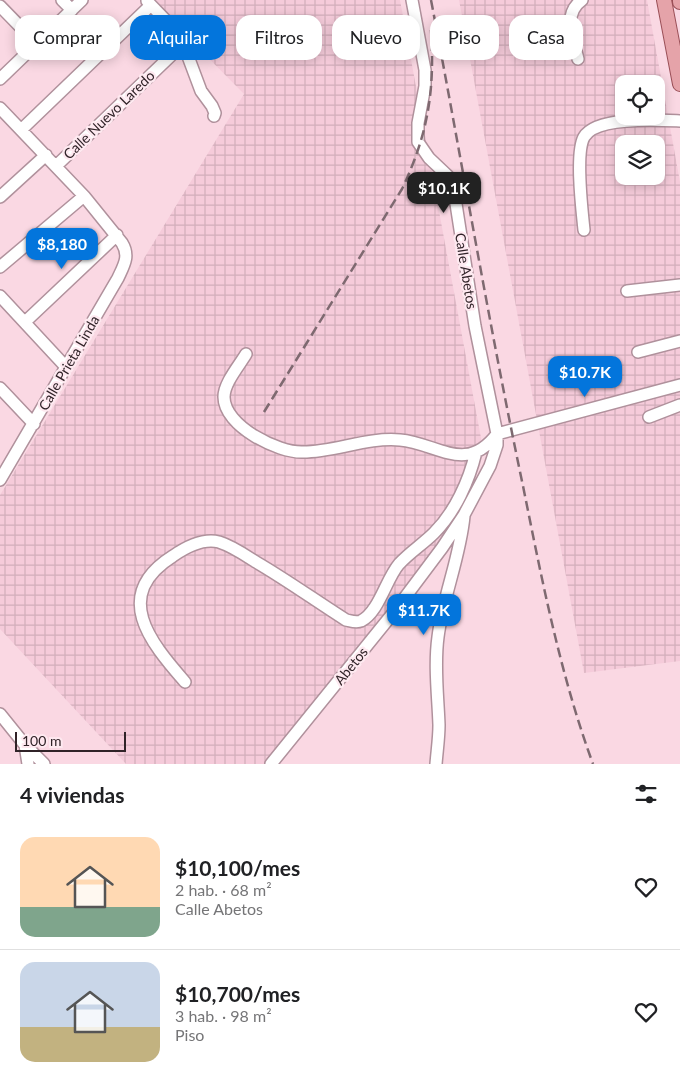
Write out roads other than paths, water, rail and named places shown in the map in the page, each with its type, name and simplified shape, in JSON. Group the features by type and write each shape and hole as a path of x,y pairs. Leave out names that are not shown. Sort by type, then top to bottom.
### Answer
{"main road":[{"path":"664,0 680,84"}],"street":[{"path":"62,0 72,10"},
{"path":"67,15 82,0"},
{"name":"Calle Abetos","path":"412,0 425,70 425,86 418,124 418,142 429,158 448,176 454,191 475,326 497,434"},
{"path":"571,15 574,7 582,0"},
{"path":"21,130 148,3 160,15"},
{"path":"0,6 15,21"},
{"path":"0,79 20,60"},
{"name":"Calle Nuevo Laredo","path":"56,166 166,60"},
{"path":"189,60 201,91 214,110 214,116"},
{"path":"2,116 21,130 46,155 84,196 119,239 25,322"},
{"path":"584,230 580,148 584,136 589,131 609,124 641,120 680,121"},
{"path":"0,197 46,155"},
{"path":"0,267 84,196"},
{"name":"Calle Prieta Linda","path":"1,476 34,424 124,266 126,252 119,239"},
{"path":"627,291 680,284"},
{"path":"0,296 66,367"},
{"path":"638,352 680,341"},
{"path":"246,354 226,389 224,397 228,411 248,432 279,448 292,452 368,441 400,440 450,455 476,452 486,447 497,434 680,385"},
{"path":"0,388 34,424"},
{"path":"649,417 680,405"},
{"name":"Abetos","path":"271,764 394,612 442,548 464,514 494,456 497,434"},
{"path":"185,682 159,652 149,636 143,624 139,608 144,586 148,578 164,561 194,544 217,542 228,546 285,578 346,620 361,621 375,607 399,564 433,533 449,514 473,466 476,452"},
{"path":"436,764 439,728 436,658 438,637 445,595 457,557 464,514"},
{"path":"0,714 25,745 44,764"},
{"path":"25,745 28,764"}],"railway":[{"path":"431,0 499,365 537,556 561,661 593,764"},
{"path":"264,412 402,189 424,131 428,112 432,60"}]}
